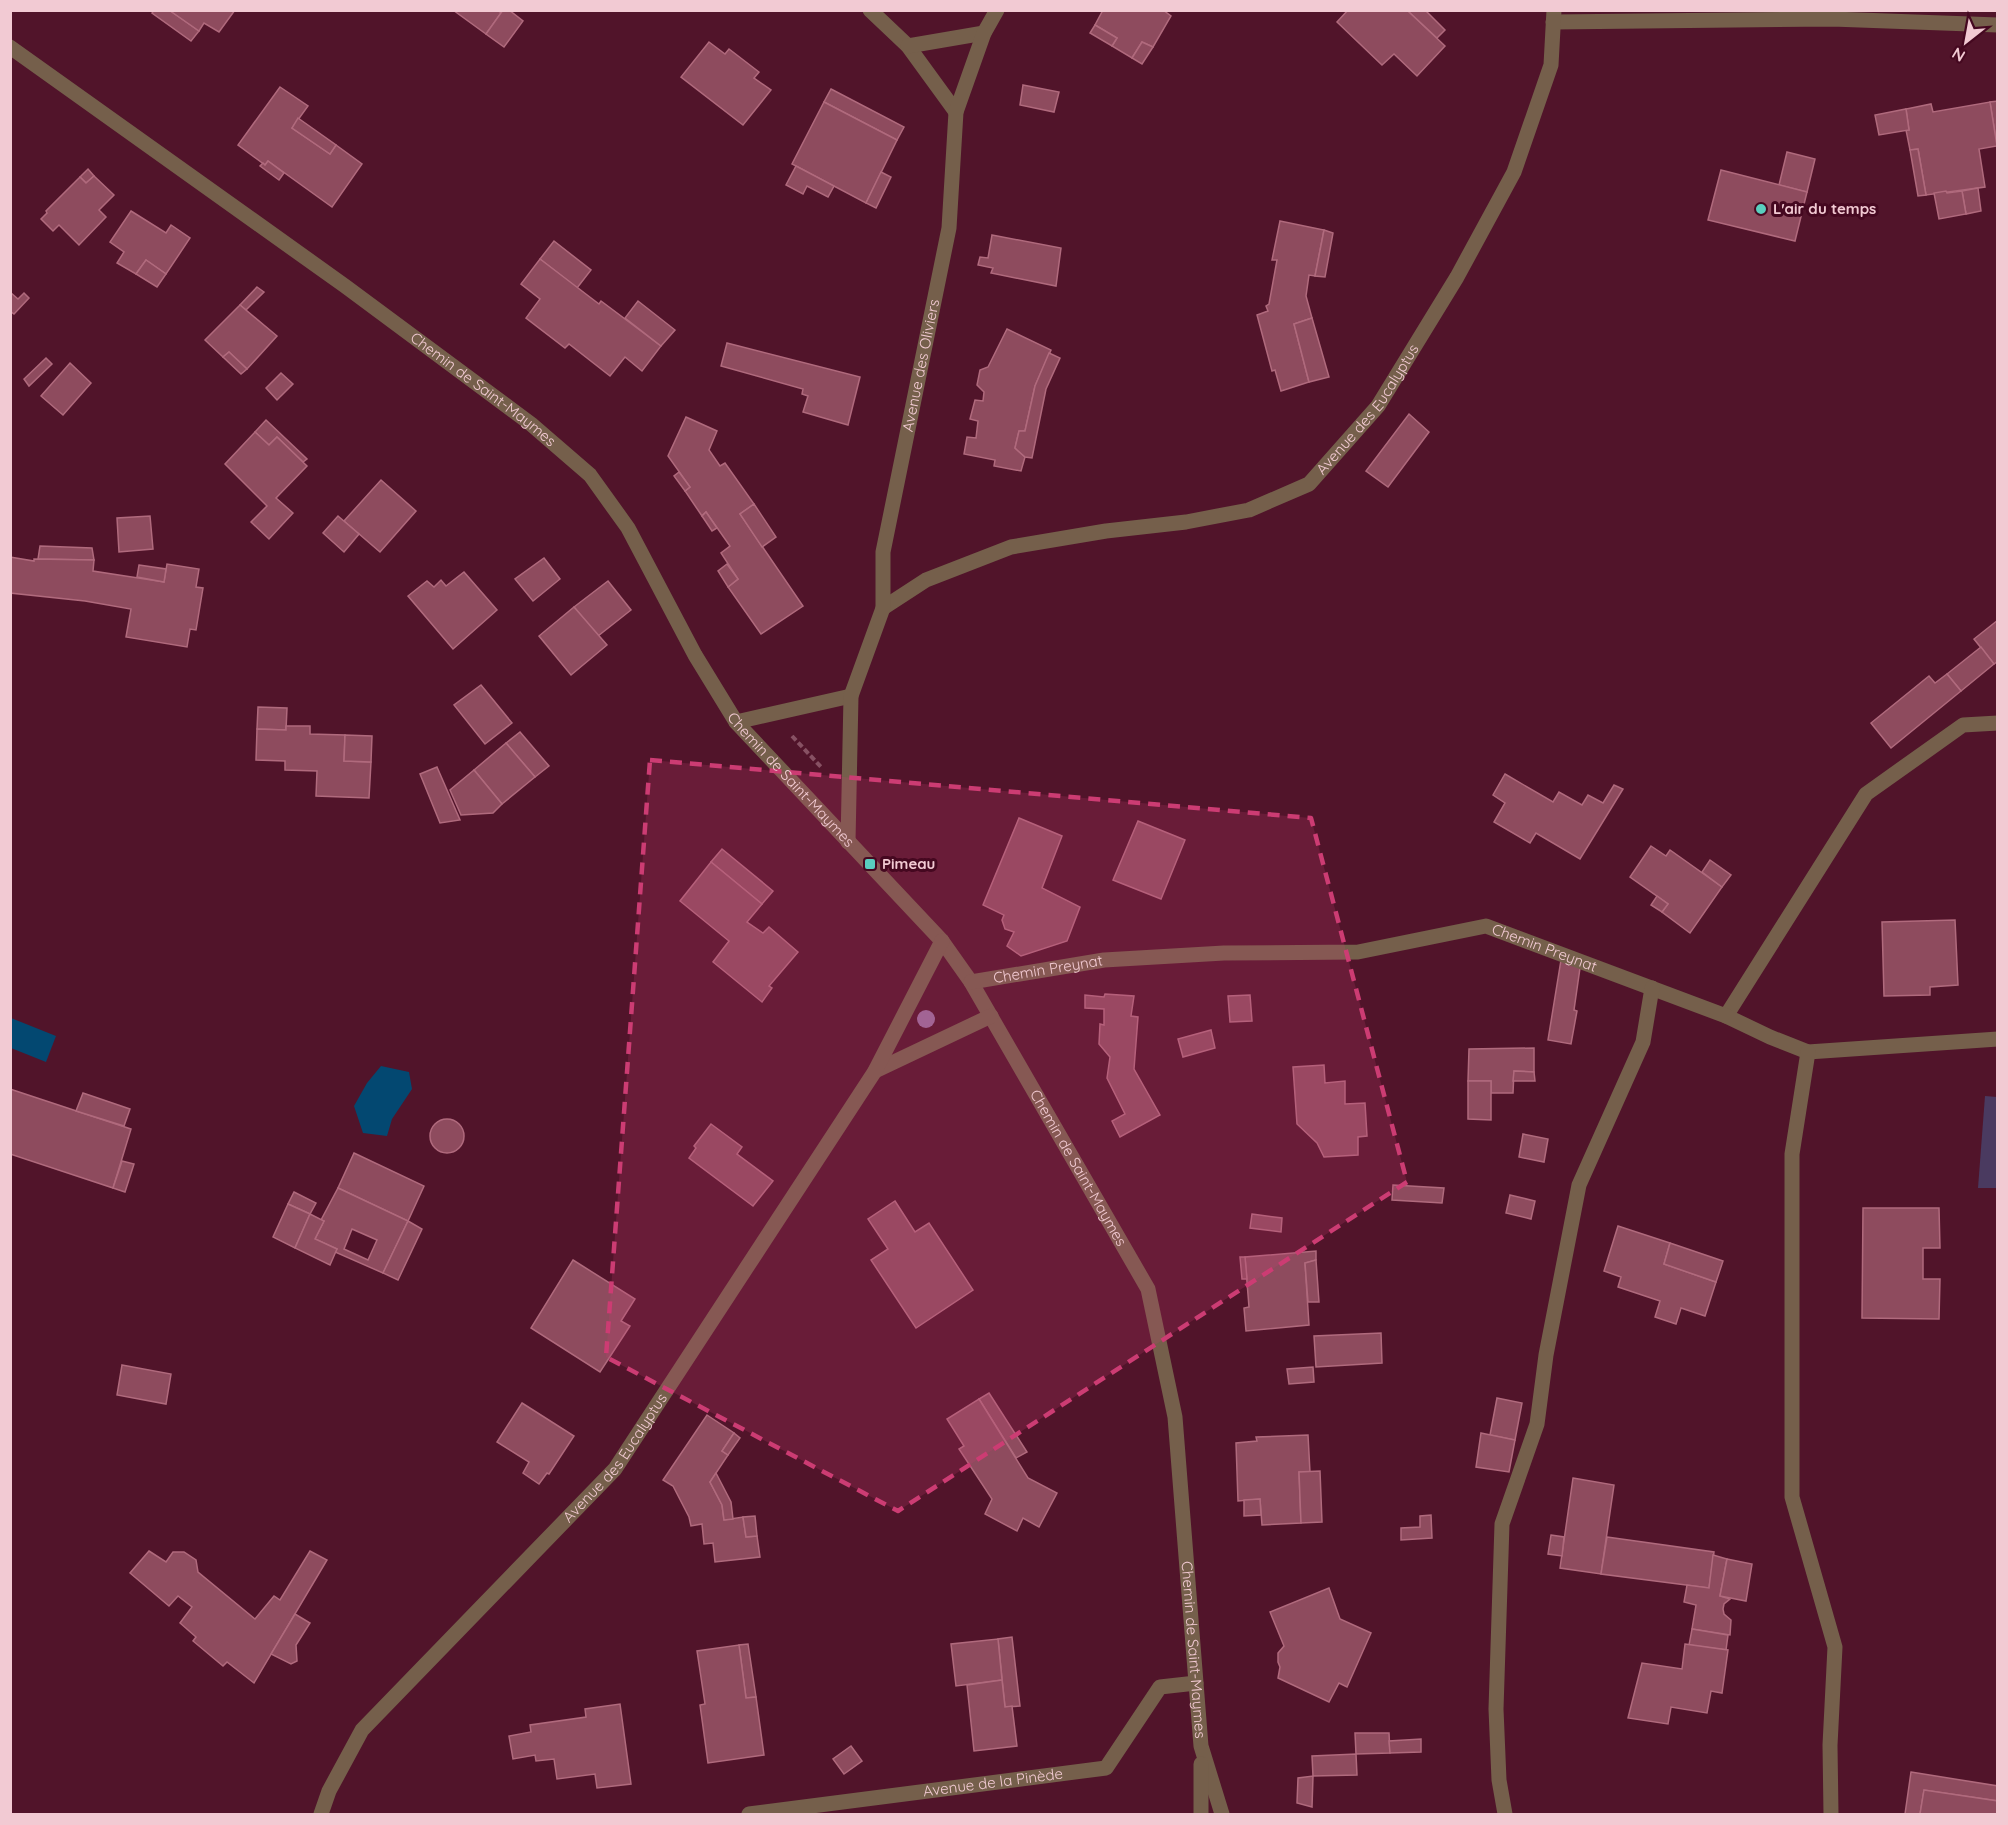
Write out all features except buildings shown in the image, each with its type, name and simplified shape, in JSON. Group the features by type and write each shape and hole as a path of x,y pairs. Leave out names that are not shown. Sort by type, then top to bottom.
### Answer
{"street":[{"path":"870,10 908,46 956,112"},
{"name":"Avenue des Oliviers","path":"848,842 851,696 883,608 884,552 949,228 956,112 984,33 997,10"},
{"name":"Avenue des Eucalyptus","path":"883,608 926,580 1011,547 1106,531 1186,522 1249,510 1309,484 1378,406 1457,277 1514,172 1551,65 1553,16 1832,19 1998,25"},
{"path":"908,46 984,33"},
{"name":"Chemin de Saint-Maymes","path":"10,47 345,286 531,424 590,475 628,528 695,655 736,722 942,941 971,982 1148,1289 1175,1417 1201,1746 1222,1815"},
{"path":"736,722 851,696"},
{"path":"1726,1016 1866,794 1963,725 1998,723"},
{"name":"Chemin Preynat","path":"971,982 1104,960 1224,953 1358,952 1486,926 1726,1016 1770,1038 1808,1052 1998,1039"},
{"name":"Avenue des Eucalyptus","path":"321,1815 329,1791 362,1730 615,1468 874,1071 942,941"},
{"path":"1505,1815 1499,1780 1496,1709 1502,1524 1537,1424 1546,1355 1579,1185 1643,1042 1652,988"},
{"path":"874,1071 991,1016"},
{"path":"1808,1052 1792,1154 1792,1497 1835,1647 1830,1745 1831,1815"},
{"name":"Avenue de la Pinède","path":"749,1815 1106,1768 1160,1687 1196,1683"},
{"path":"1201,1746 1202,1815"}],"path":[{"path":"771,714 849,796"}],"highlighted area":[{"path":"650,760 1311,818 1407,1182 898,1511 606,1357"}],"shaded area":[{"path":"1985,1096 1997,1097 1997,1188 1978,1188"}],"water":[{"path":"11,1018 56,1036 46,1062 11,1048"},
{"path":"381,1066 409,1072 412,1089 392,1119 387,1136 363,1133 354,1106 367,1083"}],"place":[{"name":"L'air du temps","path":"1761,209"},
{"name":"Pimeau","path":"870,864"}]}
